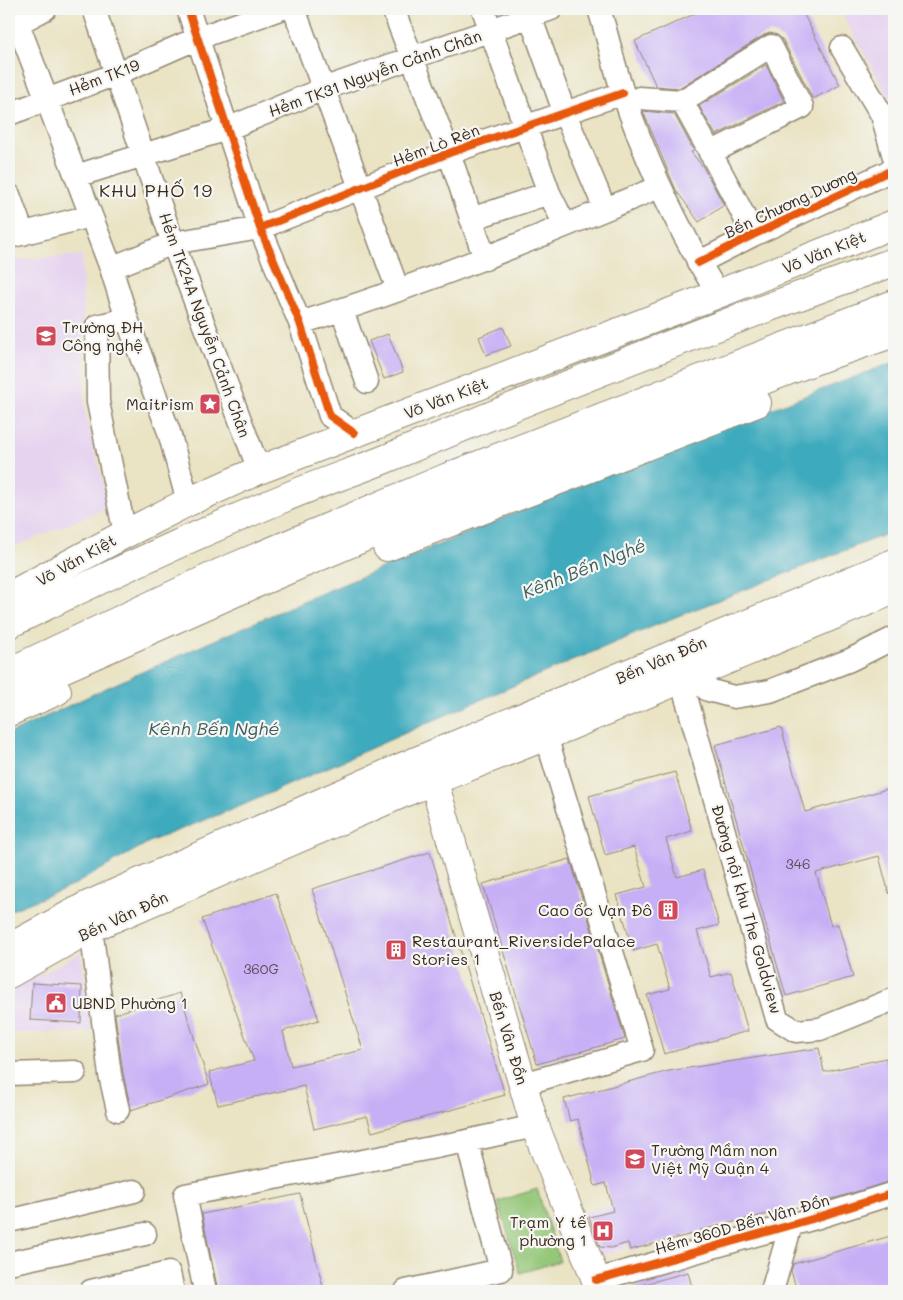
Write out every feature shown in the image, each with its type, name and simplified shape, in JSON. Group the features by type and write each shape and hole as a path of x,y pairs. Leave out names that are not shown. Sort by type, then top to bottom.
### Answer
{"main road":[{"name":"Võ Văn Kiệt","path":"9,596 188,502 259,470 718,294 894,224"},
{"name":"Võ Văn Kiệt","path":"9,624 288,496 733,320 894,262"},
{"path":"9,672 222,572 448,477 894,304"},
{"path":"9,690 24,686 236,592 466,494 824,357 894,333"},
{"path":"9,712 370,554 779,395 824,357"},
{"name":"Bến Vân Đồn","path":"9,948 88,917 430,769 894,562"},
{"name":"Bến Vân Đồn","path":"430,769 546,736 894,590"},
{"name":"Bến Vân Đồn","path":"430,769 535,1126 596,1286"},
{"name":"Bến Vân Đồn","path":"9,974 88,917"}],"street":[{"name":"Hẻm TK24A Nguyễn Cảnh Chân","path":"94,9 173,243 259,470"},
{"path":"188,9 260,228 300,323 330,416 354,433"},
{"name":"Hẻm TK19","path":"9,114 116,74 198,38 280,9"},
{"path":"294,9 398,290"},
{"path":"393,9 449,153 485,259"},
{"path":"483,9 549,193 565,225"},
{"path":"599,9 631,96 659,187 698,262 718,294"},
{"path":"540,12 565,114 605,209"},
{"name":"Hẻm TK31 Nguyễn Cảnh Chân","path":"76,176 228,129 323,89 540,12"},
{"path":"28,17 47,99 111,268 127,318 169,432 188,502"},
{"path":"631,96 682,101 771,46 802,107 710,153"},
{"path":"842,48 882,115 894,157"},
{"name":"Hẻm Lò Rèn","path":"111,268 173,243 260,228 360,190 449,153 565,114 631,96"},
{"path":"682,101 734,194 753,235"},
{"name":"Bến Chương Dương","path":"698,262 894,169"},
{"path":"300,323 485,259 659,187"},
{"path":"471,219 549,193"},
{"path":"9,195 16,236 90,216"},
{"path":"342,310 367,382"},
{"path":"125,534 98,402 97,326 127,318"},
{"path":"319,446 330,416"},
{"path":"685,677 708,690 734,697 770,691 850,660 894,638"},
{"name":"Đường nội khu The Goldview","path":"685,677 777,1019 796,1031 820,1029 894,999"},
{"path":"523,1084 642,1050 546,736"},
{"path":"88,917 110,1075 118,1110"},
{"path":"9,1074 75,1072"},
{"path":"205,1291 185,1195 467,1141 535,1126"},
{"path":"406,1291 501,1270 467,1141"},
{"path":"9,1221 134,1191"},
{"name":"Hẻm 360D Bến Vân Đồn","path":"596,1286 894,1193"},
{"path":"772,1291 791,1225"},
{"path":"9,1263 145,1234"},
{"path":"91,1291 171,1282"}],"shaded area":[{"path":"894,9 894,107 840,10"},
{"name":"Trường ĐH Công nghệ","path":"82,255 85,412 109,507 9,549 9,260"},
{"path":"81,952 92,1032 9,1033 9,989 42,974"},
{"name":"Trạm Y tế phường 1","path":"612,1205 625,1249 595,1258 582,1213"}],"green space":[{"path":"537,1189 560,1261 520,1273 498,1201"}],"water":[{"name":"Kênh Bến Nghé","path":"894,362 894,531 673,618 466,706 241,806 151,841 72,886 9,911 9,734 106,688 303,601 700,436"}],"building":[{"path":"705,9 801,9 840,85 813,99 783,40 777,35 770,33 679,88 656,86 635,41"},
{"path":"766,65 784,101 716,135 699,106"},
{"path":"643,111 674,114 694,151 691,152 703,167 724,205 699,222 676,190"},
{"path":"503,327 511,346 486,355 479,337"},
{"path":"388,334 403,372 384,379 369,341"},
{"path":"781,727 805,812 894,787 894,893 889,894 879,856 816,873 831,926 838,924 853,977 786,996 715,745"},
{"name":"Cao ốc Vạn Đô","path":"675,772 692,831 666,839 677,877 703,870 719,925 697,931 711,977 731,972 748,1031 664,1054 647,995 670,989 657,944 633,951 617,895 646,887 634,847 605,855 589,796"},
{"path":"430,852 505,1095 372,1132 367,1116 314,1129 304,1086 218,1105 209,1072 254,1061 202,919 276,893 319,1020 283,1031 291,1066 363,1050 312,889"},
{"path":"570,859 625,1039 537,1064 483,884"},
{"name":"UBND Phường 1","path":"32,983 82,986 81,1023 30,1020"},
{"path":"180,993 209,1084 131,1110 123,1073 115,1014"},
{"path":"819,1048 824,1072 886,1058 894,1094 894,1180 836,1198 700,1230 700,1232 630,1250 628,1243 611,1248 600,1247 589,1217 613,1211 606,1183 595,1186 578,1119 570,1121 564,1099 669,1071"},
{"path":"300,1194 324,1291 218,1291 202,1214"},
{"path":"894,1235 894,1291 797,1291 791,1271 793,1264"},
{"path":"688,1272 693,1291 634,1291 634,1287"}],"cycle path":[{"path":"188,9 260,228 300,323 330,416 354,433"},
{"path":"260,228 449,153 623,93"},
{"path":"698,263 894,169"},
{"path":"596,1280 812,1219 894,1193"}],"place":[{"name":"Trường ĐH Công nghệ","path":"46,336"},
{"name":"Maitrism","path":"210,404"},
{"name":"Cao ốc Vạn Đô","path":"668,910"},
{"name":"Restaurant_RiversidePalace Stories 1","path":"396,950"},
{"name":"UBND Phường 1","path":"56,1003"},
{"name":"Trường Mầm non Việt Mỹ Quận 4","path":"635,1159"},
{"name":"Trạm Y tế phường 1","path":"603,1231"}],"district":[{"name":"KHU PHỐ 19","path":"156,191"}]}
